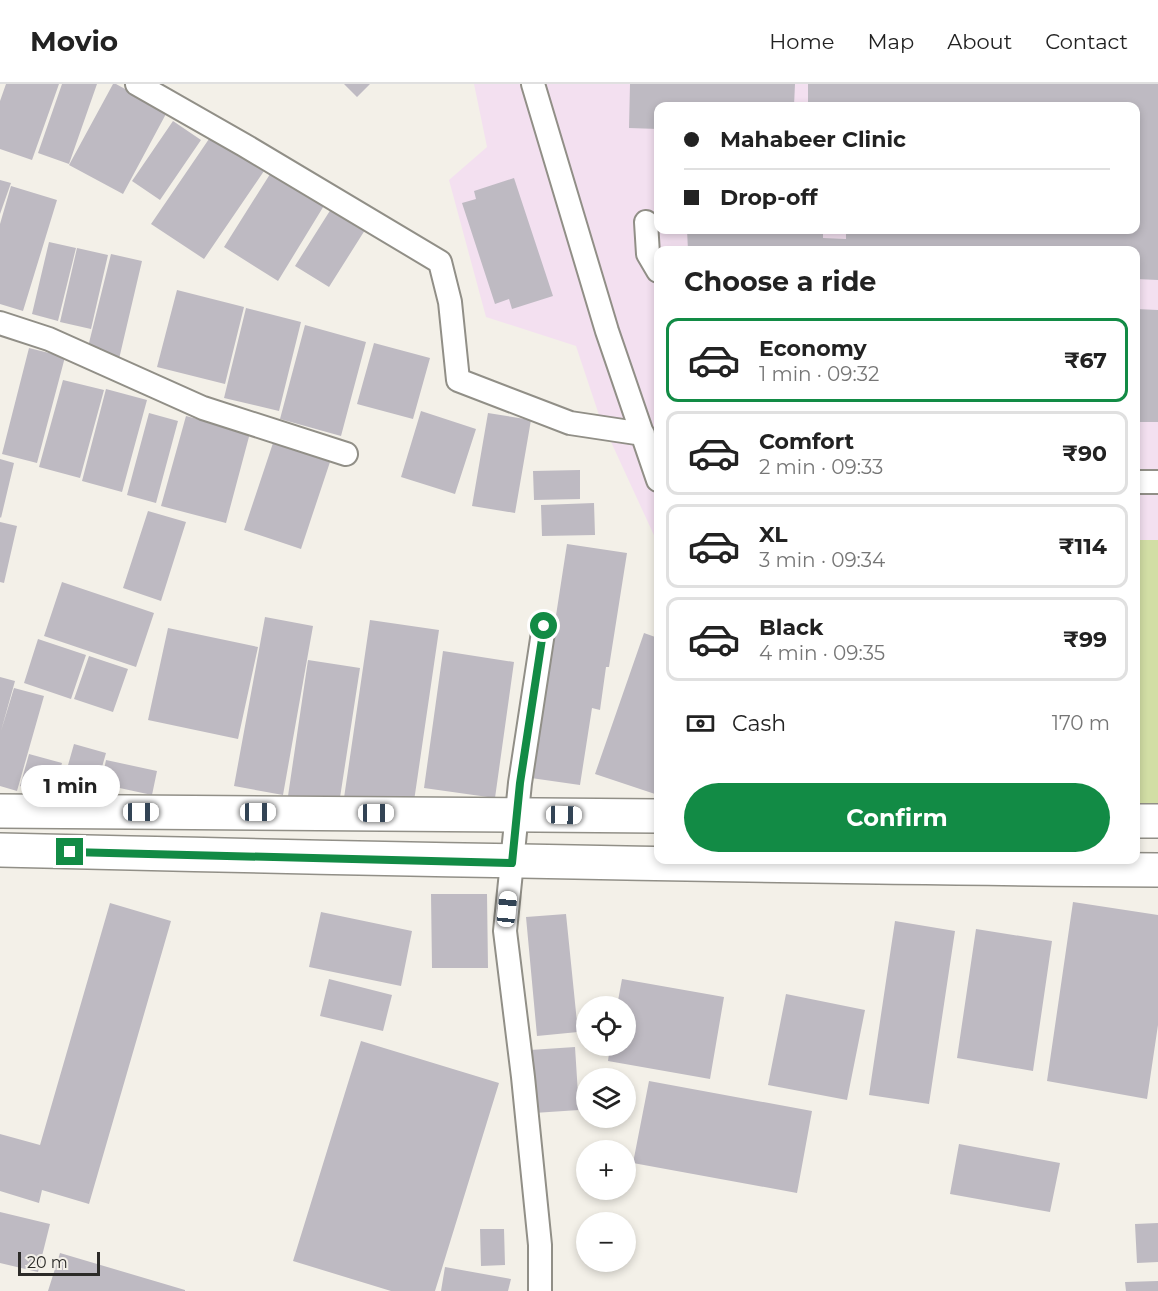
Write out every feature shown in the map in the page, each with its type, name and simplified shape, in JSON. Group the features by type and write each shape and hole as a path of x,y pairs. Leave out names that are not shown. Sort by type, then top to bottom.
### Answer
{"highway":[{"path":"0,811 654,816"},
{"path":"1140,821 1158,821"},
{"path":"0,850 512,863 654,863"},
{"path":"845,864 1158,870"}],"street":[{"path":"137,84 440,262 450,302 458,380 570,423 643,434"},
{"path":"532,84 607,331 654,468"},
{"path":"646,222 648,254 654,264"},
{"path":"0,323 49,339 203,408 346,454"},
{"path":"1140,482 1158,482"},
{"path":"540,1291 539,1234 505,932 516,814 544,626"}],"shaded area":[{"path":"474,84 1158,84 1158,820 1140,821 1140,246 654,246 654,535 600,418 576,346 486,317 449,180 487,147"}],"green space":[{"path":"1140,540 1158,540 1158,805 1140,805"}],"building":[{"path":"6,84 59,84 32,160 0,149 0,101"},
{"path":"62,84 97,84 69,164 38,153"},
{"path":"113,84 167,112 123,194 69,165"},
{"path":"344,84 370,84 357,97"},
{"path":"630,84 795,84 794,102 654,102 654,129 629,128"},
{"path":"808,84 1158,84 1158,280 1140,279 1140,246 688,246 687,234 823,234 823,238 846,239 846,234 1140,234 1140,102 808,102"},
{"path":"173,121 201,140 160,200 132,181"},
{"path":"211,136 264,171 204,259 151,224"},
{"path":"272,171 325,204 278,281 224,247"},
{"path":"514,178 553,296 512,309 509,299 495,304 462,203 476,199 474,191"},
{"path":"0,180 11,183 0,214"},
{"path":"11,186 57,200 23,311 0,304 0,224"},
{"path":"331,209 365,230 329,287 295,266"},
{"path":"49,242 76,248 58,321 32,314"},
{"path":"77,248 108,255 91,329 60,322"},
{"path":"111,254 142,261 119,359 87,351"},
{"path":"177,290 244,307 225,384 157,367"},
{"path":"246,308 301,322 279,411 224,398"},
{"path":"1140,309 1158,310 1158,422 1140,422"},
{"path":"305,325 366,342 341,436 280,419"},
{"path":"374,343 430,358 413,419 357,404"},
{"path":"29,348 65,357 37,463 2,454"},
{"path":"63,380 104,390 80,478 39,467"},
{"path":"106,389 147,400 122,492 82,481"},
{"path":"421,411 476,429 455,494 401,477"},
{"path":"149,413 178,421 156,503 127,495"},
{"path":"488,413 531,420 515,513 472,506"},
{"path":"186,416 250,433 226,523 161,506"},
{"path":"273,443 330,462 301,549 244,530"},
{"path":"0,459 14,463 1,518 0,517"},
{"path":"580,470 580,499 534,500 533,471"},
{"path":"594,503 595,535 542,536 541,505"},
{"path":"148,511 186,522 161,601 123,588"},
{"path":"0,522 17,526 4,583 0,582"},
{"path":"567,544 627,553 609,667 606,667 600,710 592,708 580,785 531,778"},
{"path":"62,582 154,613 136,667 44,636"},
{"path":"265,617 313,626 283,795 234,786"},
{"path":"370,620 439,630 413,808 344,798"},
{"path":"168,628 258,647 238,739 148,720"},
{"path":"644,633 654,637 654,794 595,774"},
{"path":"38,639 86,655 71,699 24,683"},
{"path":"443,651 514,662 495,798 424,788"},
{"path":"89,656 128,669 113,712 74,699"},
{"path":"308,660 360,668 339,804 288,796"},
{"path":"0,677 15,681 1,731 14,688 44,696 17,791 0,786"},
{"path":"74,744 106,753 93,799 61,790"},
{"path":"29,754 62,763 53,796 20,786"},
{"path":"106,760 157,771 152,795 101,784"},
{"path":"431,894 487,894 488,968 432,968"},
{"path":"1073,902 1158,915 1158,1025 1147,1099 1047,1081"},
{"path":"110,903 171,921 89,1204 42,1190 39,1203 0,1191 0,1134 40,1145"},
{"path":"321,912 412,931 401,986 309,967"},
{"path":"566,914 576,1032 537,1036 526,917"},
{"path":"895,921 955,931 929,1104 869,1095"},
{"path":"976,929 1052,941 1033,1071 957,1058"},
{"path":"329,979 392,995 383,1031 320,1016"},
{"path":"622,979 724,997 710,1079 608,1061 609,1056 636,1056 636,996 619,996"},
{"path":"786,994 865,1010 847,1100 768,1085"},
{"path":"361,1041 499,1083 435,1291 391,1291 293,1261"},
{"path":"575,1047 576,1110 534,1113 530,1050"},
{"path":"649,1081 812,1111 797,1193 636,1164 636,1148"},
{"path":"959,1144 1060,1163 1050,1212 950,1194"},
{"path":"0,1212 50,1224 38,1272 0,1263"},
{"path":"1158,1223 1158,1262 1137,1263 1135,1224"},
{"path":"480,1229 504,1229 505,1265 481,1266"},
{"path":"60,1253 185,1290 185,1291 48,1291"},
{"path":"445,1267 511,1279 508,1291 441,1291"},
{"path":"1158,1281 1158,1291 1126,1291 1125,1282"}],"route":[{"path":"70,852 512,863 520,783 544,626"}]}
